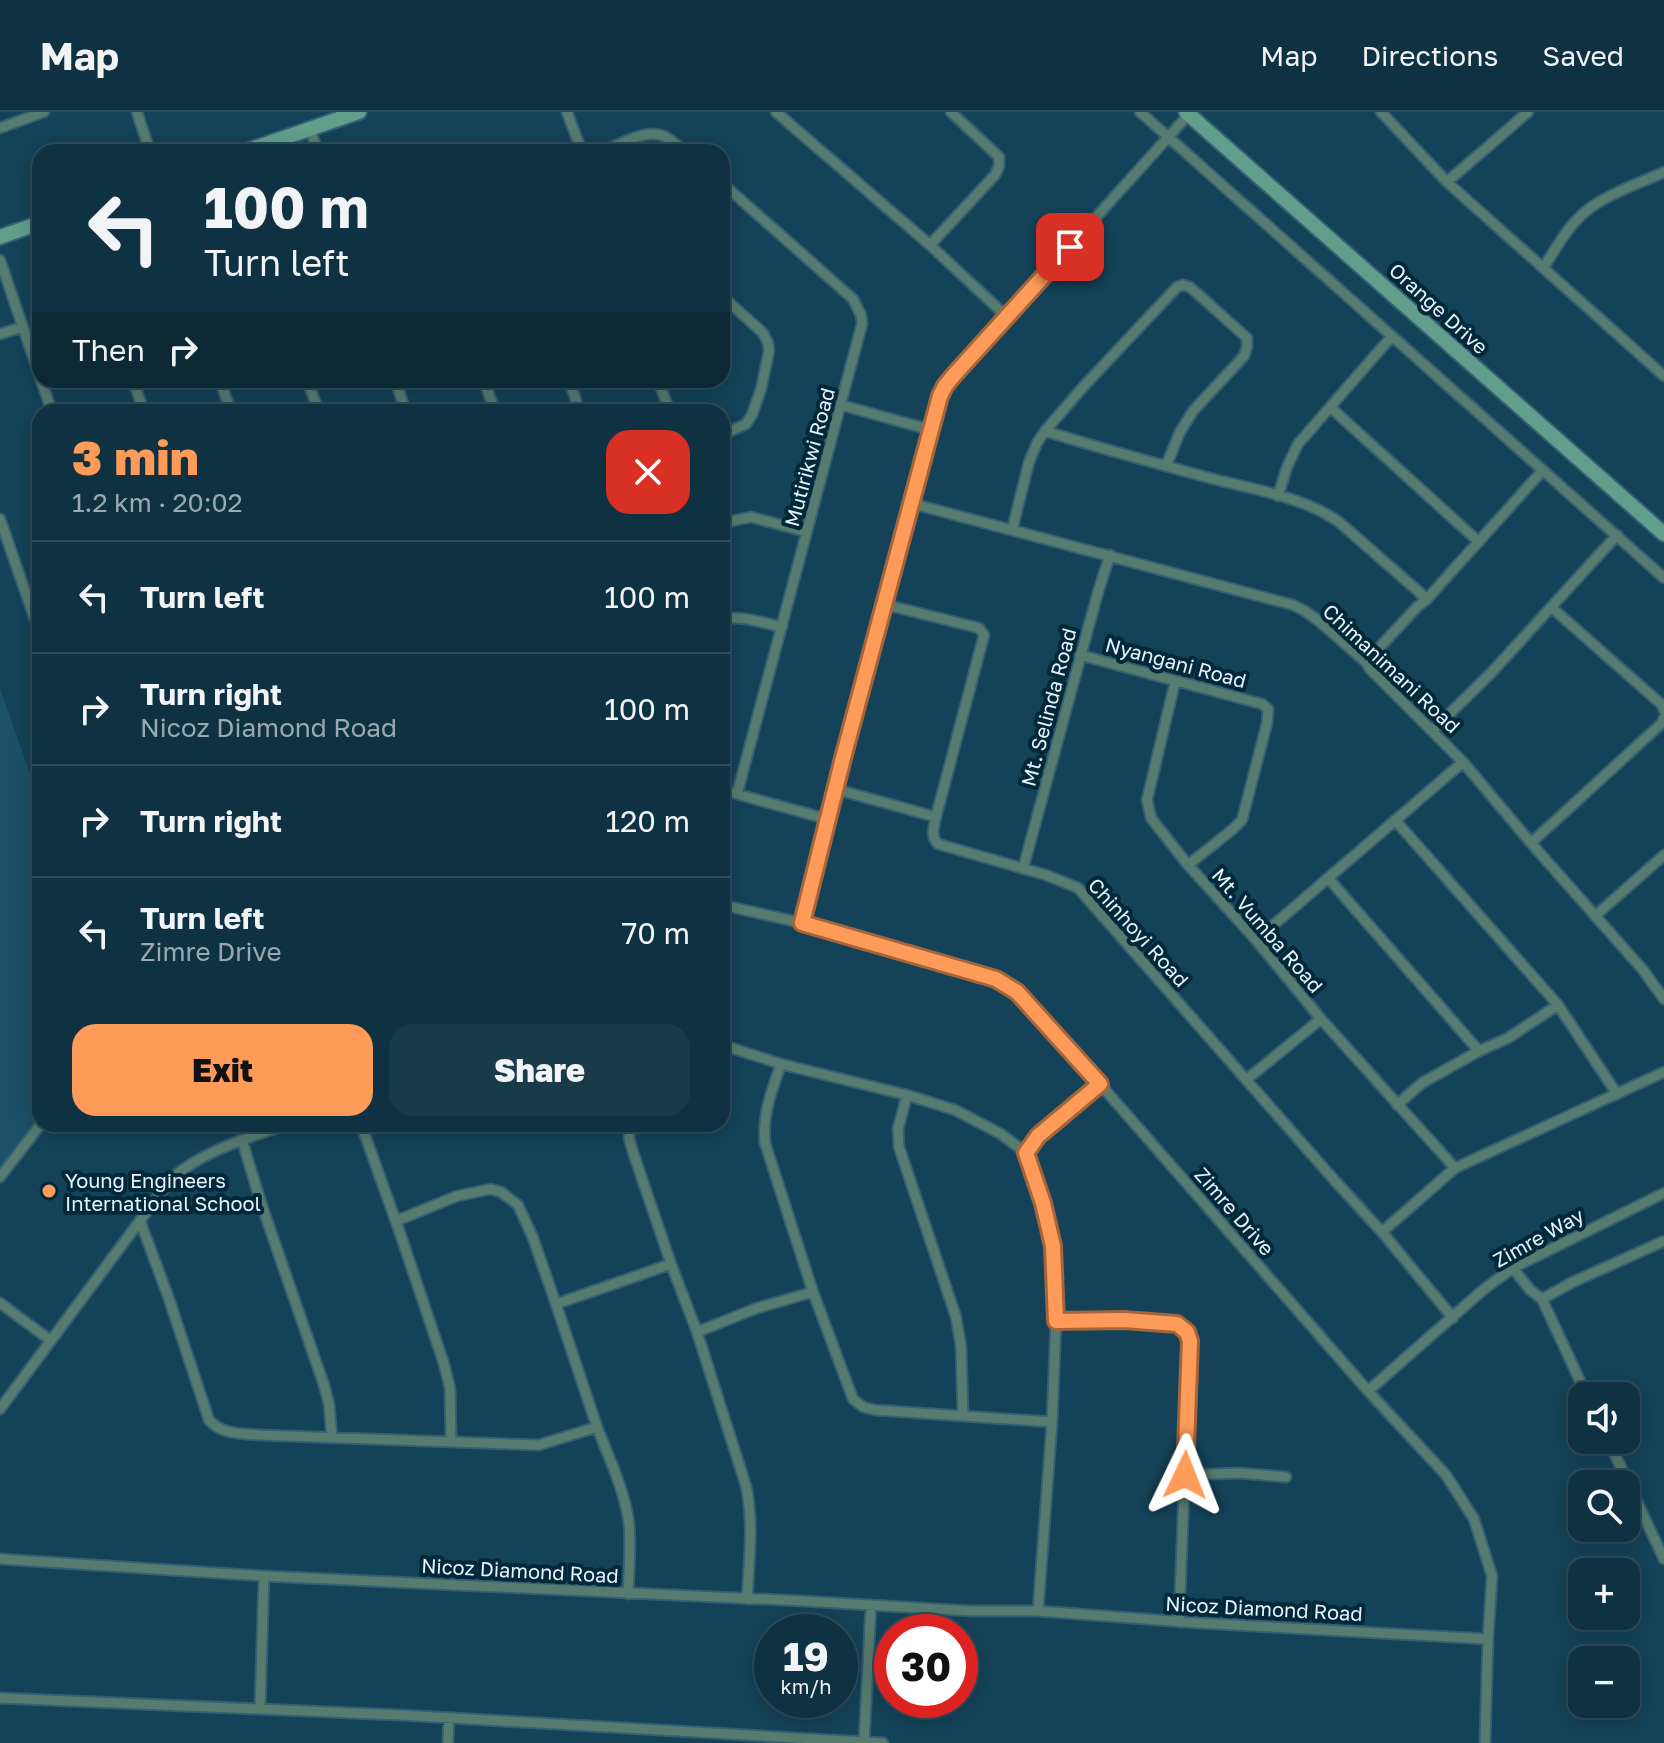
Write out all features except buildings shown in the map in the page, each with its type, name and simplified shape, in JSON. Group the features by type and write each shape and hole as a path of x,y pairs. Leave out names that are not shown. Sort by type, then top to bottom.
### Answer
{"street":[{"path":"0,128 44,112"},
{"path":"137,112 147,144"},
{"path":"266,144 359,112"},
{"path":"567,112 579,144"},
{"path":"776,112 930,245 1006,316"},
{"path":"930,245 995,175 999,162 999,157 951,112"},
{"path":"1140,112 1664,578"},
{"path":"1381,112 1447,182 1664,376"},
{"path":"1447,182 1528,112"},
{"path":"802,923 883,604 940,396 945,386 1006,316 1112,201 1187,113"},
{"name":"Orange Drive","path":"1187,113 1664,534"},
{"path":"310,129 315,144"},
{"path":"622,144 644,135 656,134 675,144"},
{"path":"1543,268 1569,228 1585,212 1606,198 1664,172"},
{"name":"Mutirikwi Road","path":"730,190 853,299 862,320 737,794"},
{"path":"0,237 32,226"},
{"path":"0,260 32,352"},
{"path":"1012,530 1029,462 1045,431 1177,287 1183,285 1190,287 1247,338 1247,347 1244,356 1193,411 1180,432 1166,466"},
{"path":"730,303 763,333 769,351 752,415 746,424 730,431"},
{"path":"0,334 23,327"},
{"path":"1278,496 1298,444 1392,336"},
{"path":"841,405 931,430"},
{"path":"1330,407 1479,542"},
{"path":"1045,431 1113,453 1278,496 1327,514 1427,599"},
{"path":"1366,662 1543,470"},
{"name":"Chimanimani Road","path":"910,503 1293,605 1305,611 1366,662 1463,762 1643,970 1664,999"},
{"path":"730,521 751,517 807,532"},
{"path":"0,519 32,611"},
{"path":"1433,730 1492,672 1617,535"},
{"name":"Mt. Selinda Road","path":"1023,869 1110,555"},
{"path":"835,789 936,817 984,635 979,628 883,604"},
{"path":"1551,607 1664,710"},
{"path":"730,618 782,627"},
{"name":"Nyangani Road","path":"1080,655 1262,704 1269,712 1242,820 1188,865"},
{"name":"Mt. Vumba Road","path":"1175,682 1147,800 1151,818 1321,1019 1455,1168"},
{"path":"1531,843 1664,718"},
{"path":"1256,940 1463,762"},
{"path":"730,792 827,819"},
{"name":"Chinhoyi Road","path":"936,817 933,834 938,844 1064,881 1078,888 1382,1232 1453,1318"},
{"path":"1395,820 1558,1005 1617,1094"},
{"path":"1595,916 1664,855"},
{"path":"1328,878 1479,1051"},
{"name":"Zimre Drive","path":"730,907 802,923 996,979 1017,992 1368,1391 1446,1475 1474,1519 1492,1576 1485,1743"},
{"path":"1397,1105 1422,1083 1508,1038 1558,1005"},
{"path":"1247,1079 1321,1019"},
{"path":"730,1048 955,1110 1001,1134 1026,1153 1053,1246 1056,1321 1038,1611"},
{"path":"781,1064 766,1111 763,1128 765,1143 813,1292 853,1399 863,1407 875,1410 1052,1422"},
{"path":"1382,1232 1455,1168 1664,1072"},
{"path":"1026,1153 1038,1136 1100,1084"},
{"path":"907,1095 898,1129 899,1147 956,1317 961,1347 963,1416"},
{"path":"0,1177 35,1132"},
{"path":"0,1409 171,1179 209,1154 265,1132"},
{"path":"364,1132 444,1364 450,1388 451,1442"},
{"path":"629,1132 633,1152 697,1332 746,1486 751,1508 747,1599"},
{"path":"242,1140 324,1385 332,1438"},
{"path":"396,1221 457,1196 491,1189 501,1192 518,1205 533,1238 623,1498 629,1522 628,1594"},
{"name":"Zimre Way","path":"1368,1391 1484,1289 1513,1268 1664,1193"},
{"path":"140,1221 205,1409 213,1424 224,1431 259,1435 539,1445 597,1427"},
{"path":"1542,1299 1664,1241"},
{"path":"556,1304 671,1264"},
{"path":"1513,1268 1530,1290 1542,1299 1581,1382"},
{"path":"697,1332 757,1308 813,1292"},
{"path":"0,1303 50,1340"},
{"path":"1056,1321 1124,1320 1177,1324 1187,1332 1190,1341 1179,1622"},
{"path":"1615,1454 1664,1559"},
{"path":"1185,1475 1240,1473 1286,1477"},
{"name":"Nicoz Diamond Road","path":"0,1559 264,1576 970,1611 1038,1611 1488,1639"},
{"path":"260,1709 264,1576"},
{"path":"864,1742 871,1605"},
{"path":"0,1698 449,1718 883,1743"},
{"path":"448,1743 449,1718"}],"shaded area":[{"path":"0,688 32,779 34,1132 0,1180"}],"place":[{"name":"Young Engineers International School","path":"49,1191"}],"route":[{"path":"1070,247 954,375 940,396 802,923 996,979 1017,992 1100,1084 1038,1136 1026,1153 1053,1246 1056,1321 1124,1320 1177,1324 1187,1332 1190,1341 1185,1475"}]}
